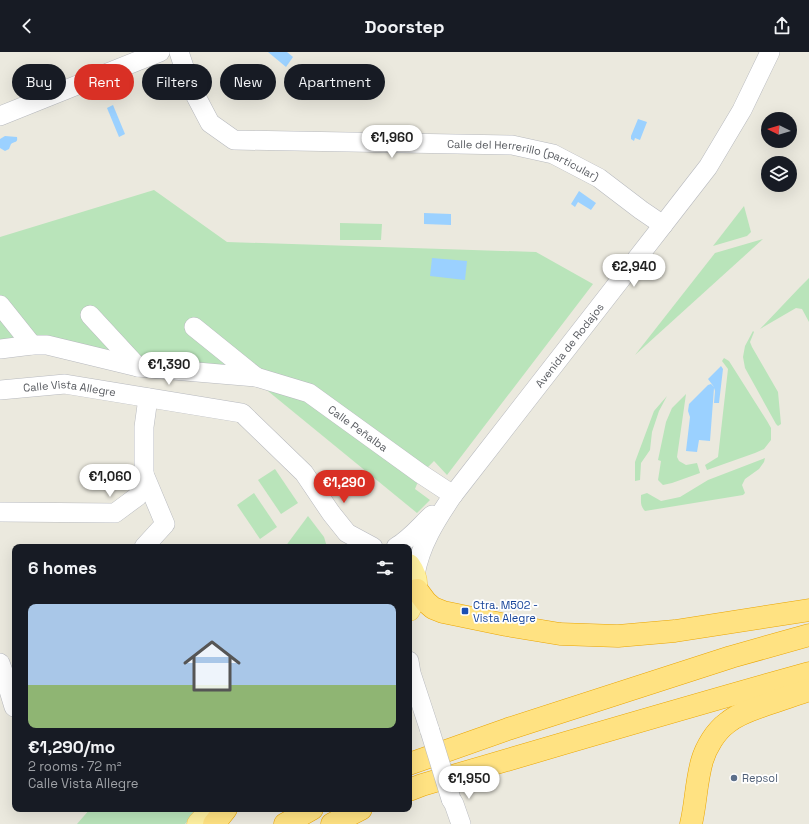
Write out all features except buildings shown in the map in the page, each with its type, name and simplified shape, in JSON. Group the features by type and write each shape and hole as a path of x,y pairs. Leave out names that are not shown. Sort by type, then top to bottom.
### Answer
{"highway":[{"path":"413,576 426,602 433,608 443,612 560,634 618,636 675,631 809,610"},
{"path":"412,763 508,729 731,657 809,635"},
{"path":"412,789 519,756 809,674"},
{"path":"691,824 702,759 708,745 717,733 726,723 737,716 750,710 809,690"},
{"path":"214,824 224,812"},
{"path":"285,824 307,812"},
{"path":"332,824 355,812"}],"main road":[{"path":"412,605 414,601 413,576"},
{"path":"198,824 209,812"}],"street":[{"path":"0,116 160,52"},
{"name":"Calle del Herrerillo (particular)","path":"179,52 190,85 210,123 234,140 512,145 553,154 599,178 663,225"},
{"name":"Avenida de Rodajos","path":"413,576 428,533 453,495 708,167 742,110 770,52"},
{"path":"0,305 32,345"},
{"path":"90,315 138,367"},
{"name":"Calle Peñalba","path":"194,327 256,378"},
{"name":"Calle Peñalba","path":"0,349 32,345 47,345 138,367 256,378 309,393 421,474 453,495"},
{"name":"Calle Vista Allegre","path":"0,390 65,384 242,414 304,473 331,513 347,533 367,544"},
{"path":"0,512 115,513 138,496 144,474 144,427 148,398"},
{"name":"Calle Vista Allegre","path":"304,473 332,524 341,544"},
{"path":"144,474 165,524 147,544"},
{"name":"Avenida de Rodajos","path":"400,544 413,534 453,495"},
{"path":"6,666 12,697"},
{"path":"412,674 451,800 456,824"},
{"path":"451,800 454,804 461,824"}],"green space":[{"path":"154,190 227,242 536,252 593,284 447,475 434,461 421,474 415,489 430,500 417,513 263,387 53,352 0,357 0,237"},
{"path":"744,206 751,232 747,236 713,246"},
{"path":"340,223 382,224 381,240 340,240"},
{"path":"763,239 635,355 715,253"},
{"path":"809,278 809,322 802,309 796,308 760,329 800,287"},
{"path":"753,331 754,332 750,342 752,347 778,392 781,424 778,426 745,368 743,357 745,346"},
{"path":"724,358 729,361 767,421 771,428 771,440 764,449 707,470 705,465 718,457 728,369 722,361"},
{"path":"686,394 677,457 679,461 686,465 697,463 700,473 663,485 658,480 661,461 658,460 666,422 672,408"},
{"path":"667,396 659,411 652,432 650,450 641,463 640,480 635,481 635,462 654,411"},
{"path":"765,458 759,469 745,479 742,485 745,493 743,495 645,511 643,509 641,495 647,493 661,501 680,497 708,480"},
{"path":"275,469 298,503 281,514 258,480"},
{"path":"254,493 277,527 260,539 237,505"},
{"path":"308,516 324,537 326,544 287,544"},
{"path":"87,812 195,812 185,824 77,824"}],"water":[{"path":"268,52 287,52 293,57 288,64 284,64 284,65"},
{"path":"113,105 125,134 119,137 107,108"},
{"path":"638,119 647,122 640,140 635,138 634,141 631,139 631,136"},
{"path":"5,136 17,137 17,141 11,144 9,149 5,151 0,148 0,139"},
{"path":"579,191 596,203 591,210 578,202 575,207 571,204"},
{"path":"424,213 451,214 451,225 424,224"},
{"path":"432,258 467,261 465,280 430,276"},
{"path":"721,366 723,369 719,403 714,403 714,388 710,441 699,440 697,452 686,451 690,417 688,411 689,404 708,385 711,384 714,387 708,379"}],"place":[{"name":"Ctra. M502 - Vista Alegre","path":"465,611"},
{"name":"Repsol","path":"734,778"}]}
